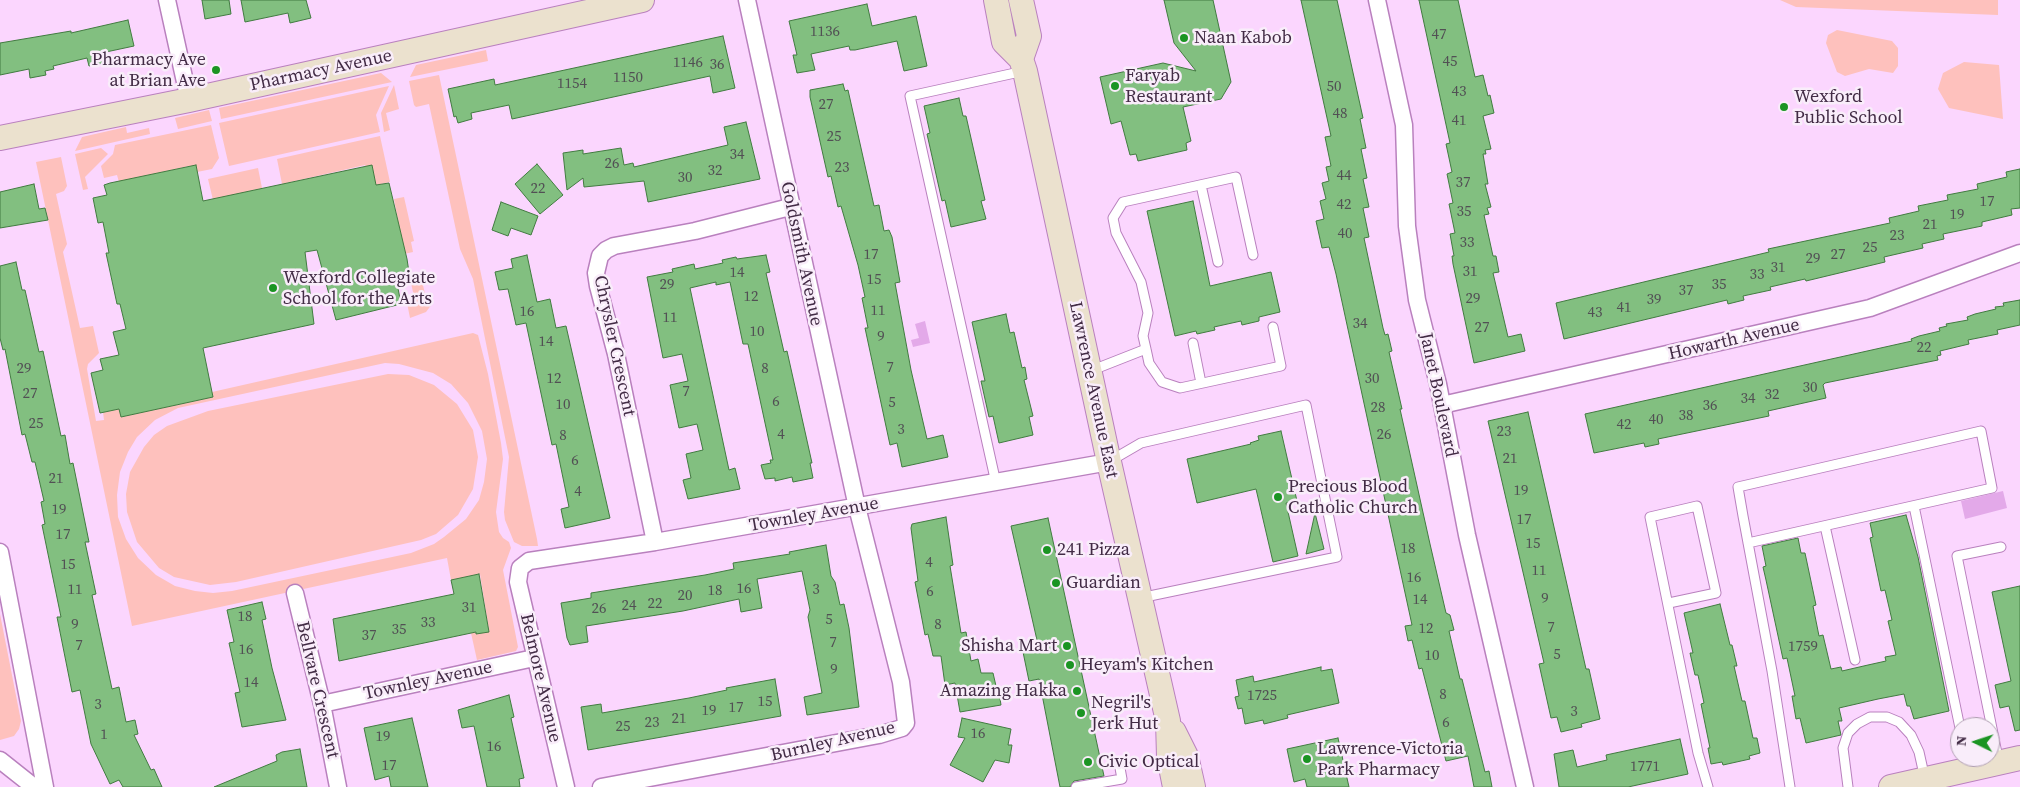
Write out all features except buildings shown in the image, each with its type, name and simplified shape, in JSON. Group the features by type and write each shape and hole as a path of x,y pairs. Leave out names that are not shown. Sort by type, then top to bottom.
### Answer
{"main road":[{"name":"Pharmacy Avenue","path":"0,138 189,100 642,0"},
{"path":"996,0 1004,42 1023,65"},
{"path":"1021,0 1029,36 1023,65"},
{"name":"Lawrence Avenue East","path":"1023,65 1089,372 1168,721 1169,757 1174,787"},
{"name":"Lawrence Avenue East","path":"1168,721 1186,756 1193,787"},
{"path":"1891,787 1926,779 1959,767"}],"street":[{"path":"167,0 189,100"},
{"name":"Goldsmith Avenue","path":"747,0 790,207 857,507"},
{"name":"Janet Boulevard","path":"1376,0 1404,125 1407,226 1417,300 1442,405 1469,545 1525,787"},
{"name":"Chrysler Crescent","path":"655,542 616,354 598,286 596,274 600,256 614,246 695,231 790,207"},
{"name":"Howarth Avenue","path":"1442,405 1870,308 2020,253"},
{"name":"Townley Avenue","path":"520,568 529,561 655,542 1109,462"},
{"name":"Burnley Avenue","path":"601,787 879,735 902,728 906,723 907,717 900,682 857,507"},
{"path":"0,552 45,787"},
{"name":"Belmore Avenue","path":"520,568 518,582 534,658 566,787"},
{"name":"Bellvare Crescent","path":"295,593 322,704 338,787"},
{"name":"Townley Avenue","path":"322,704 534,658"},
{"path":"0,760 34,787"}],"lane":[{"path":"996,483 910,96 1023,65"},
{"path":"1253,256 1236,176 1124,202 1113,218 1116,233 1141,282 1148,313 1143,336 1149,363 1162,382 1180,388 1282,366 1273,327"},
{"path":"1201,185 1218,262"},
{"path":"1193,343 1201,383"},
{"path":"1089,372 1146,349"},
{"path":"1109,462 1141,443 1306,405 1337,557 1140,598"},
{"path":"1748,543 1992,488 1981,431 1738,486 1748,543 1772,670 1790,787"},
{"path":"1669,603 1716,593 1697,506 1650,517 1698,753 1708,787"},
{"path":"1914,506 1958,717"},
{"path":"1825,526 1856,660"},
{"path":"2001,546 1957,556 2010,761"},
{"path":"1848,787 1843,748 1848,733 1857,724 1870,717 1887,717 1899,722 1915,744 1926,779"},
{"path":"1076,787 1122,779 1120,768"}],"shaded area":[{"path":"1780,0 1998,0 1998,15 1796,7"},
{"path":"1837,30 1892,41 1898,48 1898,66 1893,73 1869,69 1845,76 1837,72 1826,43 1828,35"},
{"path":"486,50 488,61 410,77 416,65"},
{"path":"1964,62 1999,65 2003,119 1949,108 1938,89 1943,73"},
{"path":"381,73 392,82 221,119 219,108"},
{"path":"439,75 538,546 522,546 514,542 505,520 504,512 509,457 473,279 460,249 429,104 416,107 414,105 409,81"},
{"path":"394,85 399,109 386,113 390,130 384,132 381,113"},
{"path":"389,86 376,115 380,132 229,166 219,123"},
{"path":"209,110 212,121 178,129 175,118"},
{"path":"211,125 219,158 212,169 197,172 189,166 119,182 117,175 104,178 101,166 113,154 115,145"},
{"path":"126,127 127,133 149,128 150,134 75,151 82,137"},
{"path":"380,136 390,182 376,185 365,165 282,184 277,159"},
{"path":"101,148 108,154 85,177 88,189 83,190 75,154"},
{"path":"61,157 67,186 64,191 56,194 67,244 63,252 80,328 93,326 99,353 88,364 87,369 96,421 104,420 103,412 119,409 121,417 213,397 212,392 473,333 478,335 488,374 503,459 496,512 499,532 509,542 511,548 503,570 518,647 516,651 477,660 471,633 489,631 480,574 451,580 447,558 132,626 36,162","holes":["385,363 399,364 433,373 451,384 468,403 482,431 487,459 479,500 466,519 444,537 434,544 411,553 232,591 213,593 175,586 156,575 138,558 126,539 118,517 117,495 120,472 128,452 137,437 155,420 178,408"]},
{"path":"258,168 262,188 213,200 208,179"},
{"path":"404,197 414,241 411,242 413,252 404,254 394,199"},
{"path":"422,281 426,298 432,297 432,304 426,312 410,318 407,303 415,301 411,283"},
{"path":"925,321 930,343 913,347 911,340 919,338 915,324"},
{"path":"388,374 409,375 434,385 457,404 473,430 478,457 473,489 458,515 436,534 421,540 236,582 210,585 174,577 159,568 137,542 127,512 126,494 130,472 144,447 154,435 167,426 208,411"},
{"path":"2003,491 2007,508 1965,519 1961,501"},
{"path":"0,614 21,721 19,729 14,736 0,740"}],"place":[{"name":"Naan Kabob","path":"1184,38"},
{"name":"Pharmacy Ave at Brian Ave","path":"216,70"},
{"name":"Faryab Restaurant","path":"1115,86"},
{"name":"Wexford Public School","path":"1784,107"},
{"name":"Wexford Collegiate School for the Arts","path":"273,288"},
{"name":"Precious Blood Catholic Church","path":"1278,497"},
{"name":"241 Pizza","path":"1047,550"},
{"name":"Guardian","path":"1056,583"},
{"name":"Shisha Mart","path":"1067,646"},
{"name":"Heyam's Kitchen","path":"1070,665"},
{"name":"Amazing Hakka","path":"1077,691"},
{"name":"Negril's Jerk Hut","path":"1081,713"},
{"name":"Lawrence-Victoria Park Pharmacy","path":"1307,759"},
{"name":"Civic Optical","path":"1088,762"}]}
